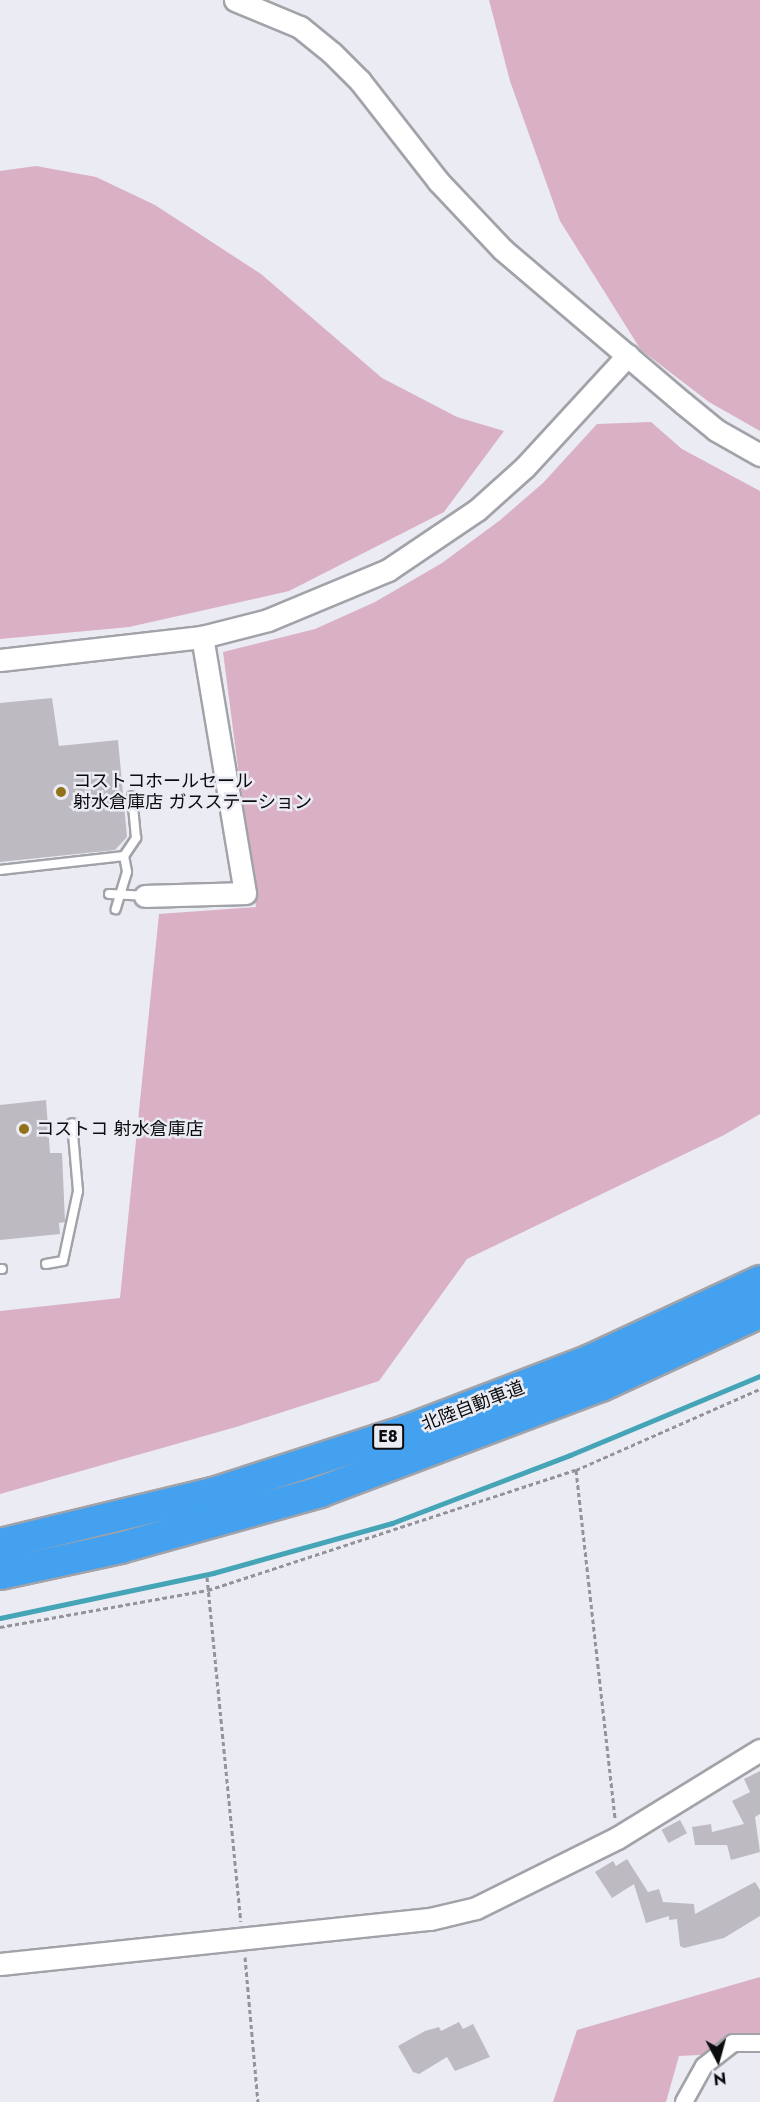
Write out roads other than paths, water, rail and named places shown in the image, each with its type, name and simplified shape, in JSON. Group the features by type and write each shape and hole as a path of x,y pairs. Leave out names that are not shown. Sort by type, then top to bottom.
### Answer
{"highway":[{"name":"北陸自動車道","path":"0,1544 213,1492 408,1430 590,1360 760,1281"},
{"name":"北陸自動車道","path":"0,1574 120,1548 320,1492 601,1386 760,1314"}],"street":[{"path":"234,0 300,27 332,53 360,81 438,181 502,249 716,430 760,455"},
{"path":"0,660 202,637 268,620 332,596 388,570 432,543 525,467 628,355"},
{"path":"145,896 245,893 202,637"},
{"path":"0,1964 243,1941 430,1919 476,1908 618,1838 760,1750"},
{"path":"684,2102 704,2066 733,2043 760,2043"}],"lane":[{"path":"116,909 127,872 124,856 136,838 132,796"},
{"path":"0,870 124,856"},
{"path":"109,894 145,896"},
{"path":"46,1264 63,1261 78,1191 72,1123"}],"waterway":[{"path":"0,1618 213,1573 392,1523 570,1455 760,1376"}],"place":[{"name":"コストコホールセール 射水倉庫店 ガスステーション","path":"61,792"},
{"name":"コストコ 射水倉庫店","path":"24,1129"}]}
